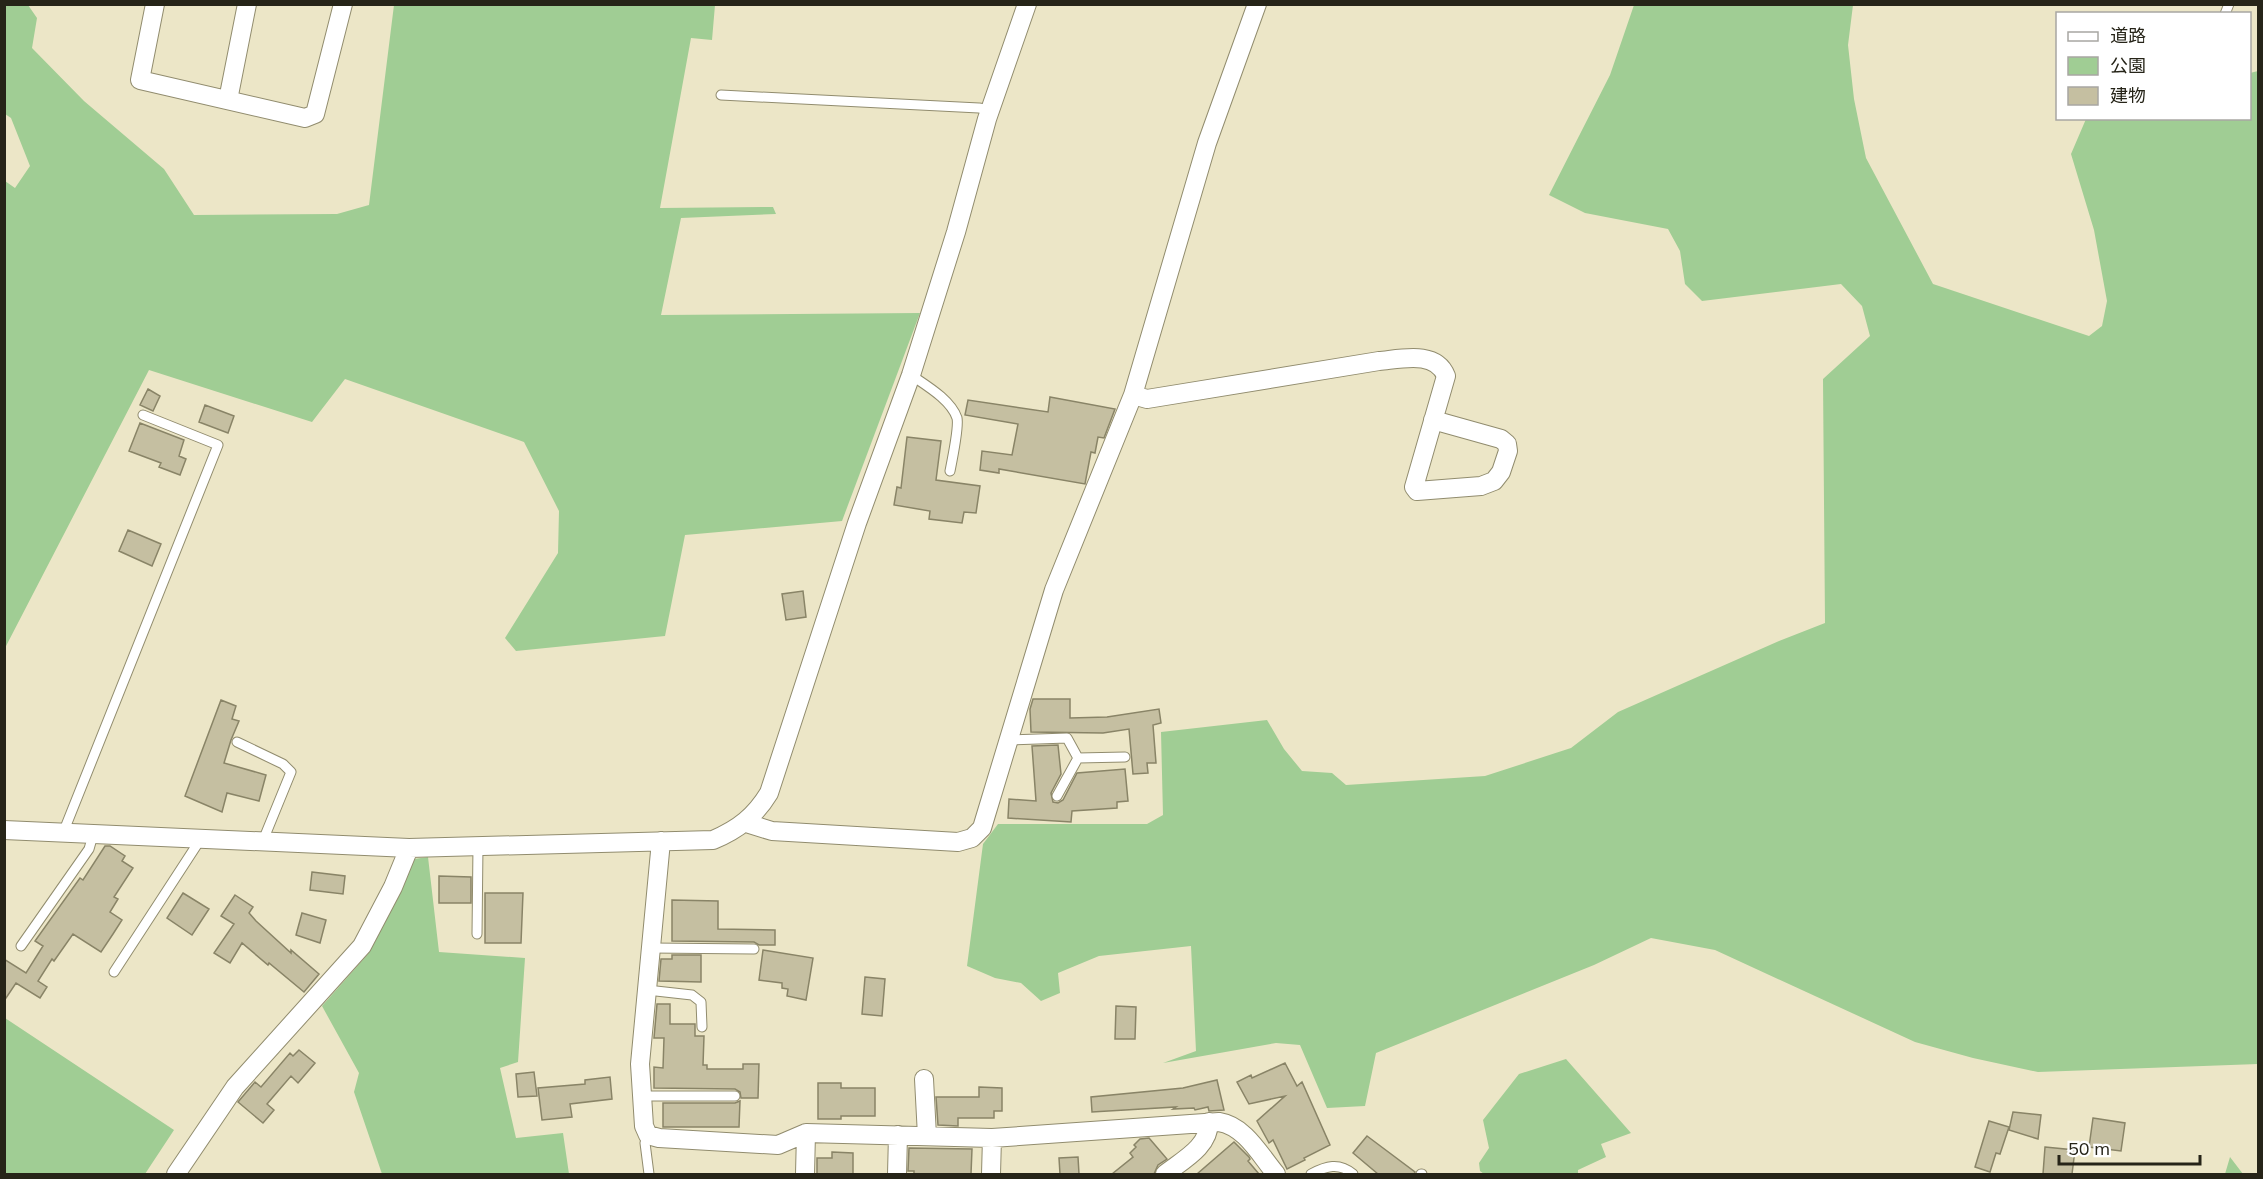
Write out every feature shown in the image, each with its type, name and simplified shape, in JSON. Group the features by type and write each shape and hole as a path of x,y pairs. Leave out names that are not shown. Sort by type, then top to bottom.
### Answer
{"street":[{"path":"155,4 140,80 305,118 315,114 343,4"},
{"path":"228,100 247,4"},
{"path":"4,830 409,848 713,840 746,823 760,808 769,793 857,523 911,375 956,232 990,110 1027,4"},
{"path":"746,823 772,831 958,842 972,838 982,828 1054,590 1133,395 1208,143 1257,4"},
{"path":"1133,395 1147,399 1413,358 1430,360 1440,364 1446,375 1433,420 1414,487 1417,491 1481,486 1494,481 1501,472 1508,451 1507,444 1501,439 1433,420"},
{"path":"661,841 640,1064 644,1126 648,1135 659,1138 778,1145 806,1133 992,1138 1209,1122 1228,1123 1240,1130 1276,1174"},
{"path":"176,1174 235,1086 362,946 393,887 409,848"},
{"path":"924,1079 927,1136"},
{"path":"1165,1174 1198,1149 1209,1133 1209,1122"},
{"path":"805,1174 806,1133"},
{"path":"897,1174 898,1135"},
{"path":"991,1174 992,1138"}],"lane":[{"path":"721,95 990,110"},
{"path":"911,375 931,389 950,407 957,420 950,471"},
{"path":"63,833 218,445 142,415"},
{"path":"1008,740 1067,738 1078,758"},
{"path":"237,742 283,764 291,772 262,843"},
{"path":"1078,758 1125,757"},
{"path":"1057,796 1078,758"},
{"path":"21,946 89,849 93,835"},
{"path":"114,972 200,840"},
{"path":"477,934 478,846"},
{"path":"651,948 754,949"},
{"path":"647,990 692,994 701,1002 702,1027"},
{"path":"641,1096 735,1096"},
{"path":"648,1135 645,1143 649,1174"},
{"path":"1311,1174 1328,1166 1348,1169 1353,1174"}],"green space":[{"path":"5,4 28,5 37,18 32,48 84,101 164,169 194,215 337,214 369,205 394,5 715,5 712,40 691,38 660,208 773,207 776,214 681,218 661,315 920,313 842,521 685,535 665,636 516,651 505,638 558,553 559,511 524,442 345,379 312,422 149,370 5,648 5,181 15,188 30,166 11,118 5,114"},
{"path":"1634,5 1853,5 1848,45 1854,99 1866,158 1933,284 2089,336 2102,326 2107,301 2094,230 2071,154 2086,120 2251,120 2251,73 2258,71 2258,1064 2038,1072 1973,1058 1915,1042 1715,950 1651,938 1594,965 1376,1053 1365,1106 1327,1108 1300,1045 1276,1043 1163,1063 1196,1051 1191,946 1099,956 1058,973 1060,993 1041,1001 1021,983 995,978 967,966 983,844 998,824 1147,824 1163,815 1161,732 1267,720 1284,749 1302,771 1332,773 1346,785 1485,776 1571,748 1618,712 1825,623 1823,379 1870,336 1862,306 1841,284 1702,301 1685,284 1680,251 1668,229 1585,213 1549,195 1610,75"},
{"path":"428,857 439,952 525,958 518,1062 500,1068 516,1138 563,1133 569,1174 382,1174 354,1092 359,1073 322,1006 368,954 414,859"},
{"path":"5,1018 174,1130 145,1174 5,1174"},
{"path":"1566,1059 1631,1133 1601,1144 1606,1157 1578,1170 1578,1174 1484,1174 1480,1171 1479,1163 1489,1148 1483,1120 1519,1074"},
{"path":"2230,1157 2243,1174 2225,1174"}],"building":[{"path":"148,389 160,396 153,411 140,405"},
{"path":"1050,397 1115,409 1104,438 1098,437 1095,453 1091,452 1085,484 999,469 999,473 980,470 982,451 1012,455 1018,424 965,415 968,400 1048,412"},
{"path":"205,405 234,416 228,433 199,422"},
{"path":"140,423 184,440 179,456 186,459 180,475 159,467 161,463 129,451"},
{"path":"907,437 941,441 936,480 980,486 976,513 964,512 962,523 929,519 930,511 894,505 897,487 901,488"},
{"path":"128,530 161,544 152,566 119,551"},
{"path":"803,591 806,617 786,620 782,594"},
{"path":"1033,699 1070,699 1070,718 1107,717 1159,709 1161,723 1153,725 1156,763 1147,763 1148,773 1133,774 1129,729 1103,733 1031,732 1030,709"},
{"path":"221,700 236,706 232,719 239,721 224,763 266,775 259,801 227,793 222,812 185,796"},
{"path":"1058,745 1061,774 1051,793 1053,802 1058,803 1063,800 1077,773 1125,769 1128,801 1117,802 1117,808 1072,811 1071,822 1008,818 1009,799 1036,801 1032,746"},
{"path":"105,846 110,846 125,856 122,861 133,868 114,897 118,899 110,912 122,920 113,934 101,952 73,934 54,961 52,959 38,981 47,987 40,998 16,983 4,1001 4,959 26,973 43,946 35,941 80,878 83,880"},
{"path":"312,872 345,876 343,894 310,890"},
{"path":"439,876 471,877 471,903 439,903"},
{"path":"183,893 209,909 192,935 167,918"},
{"path":"485,893 523,893 521,943 485,943"},
{"path":"235,895 253,907 249,913 256,921 291,953 291,950 319,974 304,992 242,943 230,963 214,953 234,924 221,916"},
{"path":"672,900 718,901 718,929 775,930 775,945 759,945 754,942 672,941"},
{"path":"302,913 326,920 320,943 296,935"},
{"path":"763,950 813,958 806,1000 787,996 788,989 782,988 782,983 759,980"},
{"path":"672,955 701,955 701,982 659,981 661,959 672,959"},
{"path":"865,977 885,979 882,1016 862,1014"},
{"path":"657,1004 670,1004 670,1024 695,1024 695,1036 704,1036 703,1065 707,1065 707,1069 743,1069 743,1064 759,1064 758,1098 741,1098 740,1092 735,1089 654,1088 654,1067 663,1068 664,1038 654,1038"},
{"path":"1116,1006 1136,1007 1135,1039 1115,1039"},
{"path":"299,1050 315,1063 298,1083 291,1076 267,1104 274,1110 263,1123 238,1102 255,1082 261,1087 290,1053 293,1056"},
{"path":"1285,1063 1297,1086 1302,1082 1330,1145 1287,1169 1273,1140 1269,1143 1257,1121 1285,1096 1249,1104 1237,1082 1251,1075 1252,1078"},
{"path":"534,1072 537,1096 518,1097 516,1074"},
{"path":"610,1077 612,1099 570,1104 572,1117 542,1120 538,1088 585,1084 585,1080"},
{"path":"1217,1080 1224,1110 1209,1111 1208,1107 1195,1110 1194,1108 1173,1109 1176,1107 1092,1112 1091,1097 1183,1088"},
{"path":"818,1083 841,1083 841,1088 875,1088 875,1116 818,1119"},
{"path":"979,1087 1002,1088 1002,1111 994,1111 994,1118 958,1118 958,1126 938,1125 936,1097 979,1097"},
{"path":"740,1101 739,1127 663,1127 663,1103 735,1103"},
{"path":"2013,1112 2041,1115 2038,1139 2009,1130"},
{"path":"2093,1118 2125,1123 2121,1151 2089,1147"},
{"path":"1989,1121 2009,1127 2000,1154 1996,1153 1990,1172 1975,1167"},
{"path":"1367,1136 1415,1172 1414,1174 1378,1174 1353,1153"},
{"path":"1149,1138 1167,1159 1158,1165 1154,1174 1112,1174 1133,1157 1130,1153 1140,1139"},
{"path":"1234,1142 1249,1157 1248,1161 1259,1174 1197,1174"},
{"path":"2045,1147 2075,1150 2072,1174 2043,1174"},
{"path":"909,1148 972,1149 971,1174 914,1174 914,1171 908,1171"},
{"path":"832,1152 853,1153 853,1174 817,1174 817,1158 832,1158"},
{"path":"1078,1157 1079,1174 1060,1174 1059,1158"}]}
